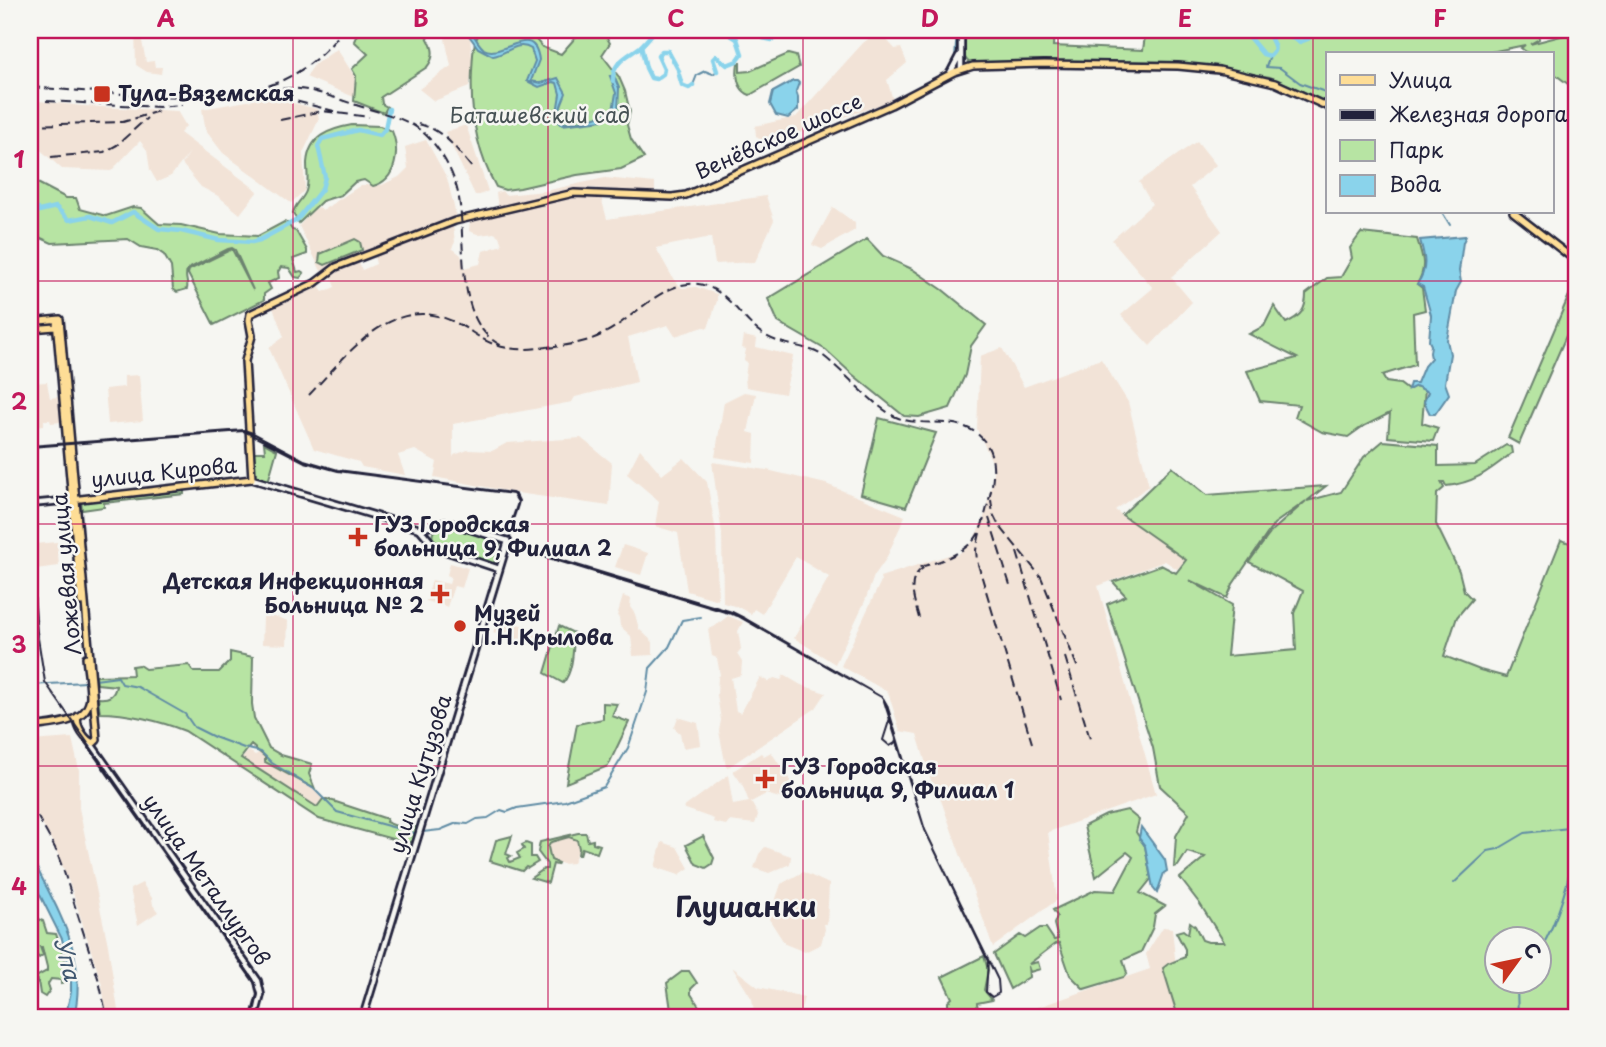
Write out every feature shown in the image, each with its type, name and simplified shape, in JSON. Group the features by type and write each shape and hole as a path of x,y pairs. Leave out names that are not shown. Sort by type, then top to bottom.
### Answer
{"main road":[{"path":"959,66 961,30"},
{"path":"961,54 967,63 973,66"},
{"name":"Венёвское шоссе","path":"252,479 245,361 252,336 249,320 251,313 315,283 332,269 452,222 574,193 673,197 686,195 888,106 946,76 959,66 1118,65 1198,68 1275,83 1326,106"},
{"path":"1516,214 1576,261"},
{"path":"30,321 56,320"},
{"name":"Ложевая улица","path":"56,320 54,327 63,378"},
{"name":"Ложевая улица","path":"56,320 97,740"},
{"path":"30,329 54,327"},
{"name":"улица Кирова","path":"30,504 252,479 420,529 436,548 499,569"},
{"path":"420,529 441,522"},
{"path":"429,538 431,530 441,522"},
{"name":"улица Кутузова","path":"363,1017 508,541 441,522"},
{"path":"30,729 68,722 78,716 92,698"},
{"path":"78,716 78,725 88,741 94,743 97,740"},
{"path":"30,729 78,725"},
{"name":"улица Металлургов","path":"97,740 108,767"},
{"name":"улица Металлургов","path":"88,741 258,981 261,995 255,1017"}],"shaded area":[{"path":"135,30 157,30 141,36 146,62 154,61 155,67 162,67 161,74 147,72 136,65"},
{"path":"453,31 470,37 473,67 469,87 434,101 419,89 451,66 445,39"},
{"path":"879,31 895,49 901,48 907,63 887,80 893,100 771,143 762,142 756,136 755,126 796,117 863,43"},
{"path":"337,49 355,77 354,97 306,77 314,65"},
{"path":"269,97 317,109 319,119 303,153 305,190 291,203 223,153 206,131 202,109"},
{"path":"30,100 177,111 186,126 180,133 258,191 240,214 218,196 201,187 182,164 190,152 171,176 157,182 150,170 147,150 140,141 111,171 62,169 36,146 30,145"},
{"path":"466,125 488,191 480,195 475,195 445,132"},
{"path":"426,140 447,178 457,219 444,221 321,271 299,226 312,211 319,207 323,210 361,185 382,185 399,177 408,168 405,147"},
{"path":"1197,141 1216,165 1190,187 1222,231 1171,277 1192,302 1150,346 1121,315 1153,288 1112,240 1152,204 1139,182"},
{"path":"605,178 655,183 655,191 590,188 499,208 497,201 496,193 502,191 505,195 545,191"},
{"path":"766,196 774,220 755,262 715,264 711,237 656,248 674,280 682,288 696,287 717,294 717,301 708,328 675,336 668,325 628,337 637,382 575,397 572,402 453,424 453,458 454,455 468,450 492,451 507,443 581,438 612,463 609,506 517,493 434,477 437,462 415,450 398,455 405,475 362,467 359,462 314,449 269,348 284,337 272,305 319,285 323,292 335,287 330,274 337,269 358,261 362,270 376,264 374,256 434,230 453,225 455,242 452,248 461,255 464,268 480,264 483,251 502,245 499,236 494,233 480,235 469,231 470,221 491,215 579,197 601,197 607,219"},
{"path":"833,207 855,223 855,230 822,249 812,245"},
{"path":"744,336 757,339 756,347 793,356 785,394 746,387 746,349 742,348"},
{"path":"1002,348 1024,387 1101,359 1128,402 1149,486 1115,510 1186,560 1177,569 1165,561 1098,586 1156,794 1048,832 1057,900 993,947 937,789 933,787 917,734 900,731 888,692 841,666 881,581 880,577 952,554 956,556 978,538 975,536 983,522 993,478 993,464 977,429 980,356"},
{"path":"139,375 143,421 108,424 105,389 124,387 124,376"},
{"path":"47,382 50,398 58,397 61,422 51,423 50,420 44,420 44,425 30,427 30,383"},
{"path":"744,392 756,394 748,432 755,434 754,463 715,457 724,402"},
{"path":"640,449 662,475 684,458 707,482 716,532 718,600 687,591 678,533 655,526 659,501 627,474"},
{"path":"712,462 767,470 826,484 905,516 886,559 874,576 835,664 794,638 829,577 796,557 762,614 754,609 751,614 723,603 722,534"},
{"path":"57,542 59,566 36,569 34,544"},
{"path":"623,545 648,553 641,575 615,567"},
{"path":"450,563 468,568 462,588 454,586 447,607 426,601 432,580 449,584 451,577 447,575"},
{"path":"623,596 631,599 630,607 639,629 653,642 653,655 633,656 631,636 620,626 617,616"},
{"path":"728,616 743,622 738,631 741,649 737,654 742,662 741,675 731,678 736,711 741,713 760,677 769,682 774,678 781,680 784,675 801,685 826,693 816,708 726,767 719,731 721,720 717,695 720,675 717,658 712,656 708,629"},
{"path":"263,617 277,617 288,621 287,645 262,644"},
{"path":"498,617 539,631 534,646 493,633"},
{"path":"678,717 698,723 701,745 683,748 680,733 674,728"},
{"path":"72,738 79,770 79,808 108,945 119,1017 107,1017 102,985 72,890 55,847 30,801 31,741"},
{"path":"249,751 255,755 259,753 265,758 265,763 318,792 322,798 318,807 241,759"},
{"path":"771,752 796,789 783,799 766,794 751,802 758,815 755,824 729,821 726,825 683,808 728,775 733,805 749,802 733,771 761,753 764,756"},
{"path":"569,837 577,840 579,848 573,863 563,864 551,860 548,844"},
{"path":"662,842 677,847 689,868 679,875 655,867"},
{"path":"765,847 791,856 790,864 769,873 754,868"},
{"path":"803,872 829,884 827,924 824,924 821,944 805,952 785,944 769,919 781,884"},
{"path":"142,883 158,912 138,925 130,889"},
{"path":"1163,927 1172,928 1181,1017 1035,1017 1032,1009 1150,969 1146,954"},
{"path":"732,967 758,987 804,997 799,1017 755,1017 752,999"}],"green space":[{"path":"359,30 423,30 432,48 432,58 427,67 381,97 382,104 387,107 384,113 354,101 356,76 352,69 368,54 354,41"},
{"name":"Баташевский сад","path":"482,30 528,30 542,47 561,54 582,30 602,30 610,43 602,55 619,77 625,91 630,112 627,125 631,139 644,158 621,169 577,175 520,188 505,190 496,187 479,145 472,101 474,49"},
{"path":"963,30 979,33 982,30 1054,30 1053,46 1143,50 1145,36 1162,37 1163,30 1538,30 1539,39 1530,44 1576,32 1576,90 1554,74 1554,52 1526,52 1521,48 1525,45 1491,52 1326,52 1326,102 1270,77 1178,62 1077,61 974,65 966,59"},
{"path":"788,54 796,56 799,67 750,95 742,90 737,78 738,63 740,72 750,71"},
{"path":"352,125 380,126 392,131 396,156 392,171 381,183 373,186 364,180 355,182 341,195 322,201 299,223 293,214 306,191 307,163 312,146 322,135"},
{"path":"30,179 66,198 76,198 80,209 106,216 133,207 141,208 159,224 181,225 220,234 258,236 284,222 288,223 307,250 307,254 293,259 297,272 304,273 300,278 295,277 289,268 281,267 279,278 268,283 271,289 264,294 264,300 214,325 188,274 189,270 232,249 253,290 235,250 232,248 228,249 188,269 187,289 177,292 173,289 171,267 164,255 157,250 141,247 128,239 52,243 30,233"},
{"path":"1361,233 1417,239 1423,262 1417,284 1422,288 1425,310 1413,313 1415,365 1382,375 1386,382 1400,384 1408,390 1415,386 1425,389 1422,423 1438,428 1433,441 1388,437 1390,413 1348,437 1322,432 1295,417 1299,405 1260,401 1247,371 1297,358 1249,334 1264,326 1274,306 1286,323 1299,315 1304,308 1306,294 1327,278 1341,277 1352,258 1350,248"},
{"path":"355,239 360,242 362,250 325,265 319,262 320,254"},
{"path":"867,239 883,256 912,269 986,325 971,346 965,375 950,408 919,417 904,416 826,350 778,322 768,299"},
{"path":"1576,279 1576,313 1519,444 1508,438"},
{"path":"879,418 936,433 906,507 861,494"},
{"path":"1383,441 1438,446 1438,466 1475,465 1506,445 1511,447 1512,453 1474,479 1446,486 1441,482 1444,488 1437,494 1436,524 1459,571 1464,591 1472,599 1457,617 1444,656 1506,677 1561,540 1576,545 1576,1017 1178,1017 1163,968 1185,957 1185,949 1176,932 1183,930 1188,934 1190,922 1202,940 1224,942 1180,878 1205,857 1187,852 1178,866 1174,867 1176,836 1189,813 1160,786 1153,748 1107,604 1126,596 1113,582 1161,565 1176,573 1186,560 1122,515 1172,467 1207,495 1326,486 1307,501 1341,492 1364,457","holes":["1306,501 1272,531 1249,562 1303,591 1294,613 1296,650 1227,656 1232,605 1189,580 1227,598 1233,584 1274,524"]},
{"path":"264,443 277,450 268,482 253,476 252,452 265,452"},
{"path":"184,488 184,494 104,503 104,507 82,510 81,500"},
{"path":"448,524 501,540 494,564 436,545 432,538 433,532"},
{"path":"559,626 574,633 571,666 563,683 545,673"},
{"path":"230,652 253,657 254,718 269,748 281,755 312,764 309,774 315,789 265,762 265,757 251,745 241,758 317,807 323,799 327,799 387,819 386,822 411,832 413,826 417,827 413,841 407,843 319,819 185,731 143,718 100,713 98,698 110,696 116,686 97,684 96,676 133,675 132,666 139,665 145,669 189,665 194,672 219,672 230,661"},
{"path":"603,703 617,704 612,716 629,722 608,766 566,783 577,724 603,719"},
{"path":"1127,810 1139,820 1136,832 1145,846 1151,879 1140,893 1165,906 1155,914 1153,927 1141,952 1123,960 1127,973 1124,977 1084,989 1070,975 1059,943 1055,944 1029,964 1038,962 1040,969 1030,972 1028,966 1029,977 1010,989 994,954 1020,935 1025,938 1040,928 1046,928 1054,940 1058,939 1054,924 1057,916 1053,910 1095,890 1115,891 1133,857 1127,852 1096,877 1084,826 1106,815"},
{"path":"586,833 588,841 593,840 593,843 600,845 597,853 582,848 578,855 577,840 569,837 551,842 548,847 551,860 558,863 553,864 548,883 531,878 547,869 547,864 538,852 540,842"},
{"path":"512,836 506,854 511,856 508,858 510,862 520,858 517,853 524,849 522,845 526,843 531,845 531,857 535,857 538,862 522,871 490,861 496,840"},
{"path":"703,836 714,858 712,864 706,868 696,864 686,845"},
{"path":"38,919 43,921 47,933 56,934 67,966 64,968 65,983 51,979 48,984 50,990 45,997 40,994 38,981 30,991 30,980 47,971 42,947 43,955 39,958 30,948 30,924"},
{"path":"984,956 988,970 984,990 992,1000 977,1003 979,1017 936,1017 948,1008 948,1002 952,998 942,977"},
{"path":"683,971 689,971 697,983 691,989 691,994 706,1017 672,1017 667,983"}],"water":[{"path":"465,30 471,30 482,47 491,51 524,42 531,43 536,48 539,60 531,81 541,83 558,78 566,93 560,112 564,123 587,120 613,111 616,93 610,76 614,76 619,88 618,111 603,120 562,125 556,119 560,94 557,83 539,87 527,81 535,61 531,49 521,46 493,56 478,48"},
{"path":"793,81 799,83 796,91 798,110 788,118 776,115 770,104 773,92"},
{"path":"1466,236 1459,271 1461,282 1456,291 1447,340 1450,354 1445,383 1449,394 1435,414 1430,414 1424,402 1428,392 1416,386 1408,390 1410,383 1417,383 1424,366 1431,358 1431,315 1423,287 1417,284 1425,263 1420,240"},
{"path":"1141,827 1165,860 1167,871 1157,893 1153,888 1145,846 1139,838"},
{"name":"Упа","path":"30,854 59,913 74,952 77,994 74,1017 65,1017 71,992 71,973 62,939 30,875"}],"waterway":[{"path":"613,81 618,65 655,30"},
{"path":"717,71 713,59 716,56 727,65 737,61 742,54 737,39 726,30"},
{"path":"756,30 763,38 772,40 777,38 778,30"},
{"path":"955,58 957,30"},
{"path":"1243,30 1263,54 1270,56 1275,48 1271,39 1277,31 1300,42 1308,39 1312,30"},
{"path":"1344,30 1352,35 1353,30"},
{"path":"641,46 651,78 656,79 663,74 664,69 658,56 662,51 668,51 679,71"},
{"path":"1270,56 1266,67 1280,68 1300,83 1326,92"},
{"path":"693,85 697,75 705,71 713,74 717,71"},
{"path":"679,75 682,85 689,88 693,85"},
{"path":"30,201 39,211 56,207 69,220 90,216 112,223 133,212 159,229 219,240 260,240 297,220 322,189 325,177 318,146 322,139 358,130 380,135 385,129 389,109"},
{"path":"1443,214 1450,225"},
{"path":"95,680 118,677 122,684 138,687 185,714 194,727 214,737 261,752 272,763 314,789 337,812 414,833 440,830 457,823 468,824 477,819 488,818 501,810 507,812 565,801 604,787 628,748 647,692 650,668 669,647 682,620 701,617"},
{"path":"30,685 86,682"},
{"path":"1454,883 1488,851 1498,849 1525,833 1569,828 1576,823"},
{"path":"1553,925 1564,895 1576,835"},
{"path":"1517,995 1518,1017"}],"tram line":[{"path":"30,446 244,430 304,460 338,470 512,493 516,495 519,501 510,530 510,536 511,541 514,546 732,612 746,619 883,698 887,705 925,830 998,980 999,993 992,997 986,992 988,961 925,830 883,698 738,616 516,548 512,543 510,538 509,533 518,502 513,494 338,471 305,462 244,431 30,447"},
{"path":"30,540 37,632 45,682 253,979 258,994 253,1017"},
{"path":"890,718 883,740 890,746 897,738"}],"railway":[{"path":"30,87 172,96 228,95 278,82 301,70 323,53 343,30"},
{"path":"253,96 267,91 293,88 317,92 397,118 413,125 427,136 444,158 458,193 465,279 476,320 488,336 505,347"},
{"path":"268,94 334,111"},
{"path":"46,101 158,107 182,105"},
{"path":"30,125 123,122 162,110"},
{"path":"280,120 322,111 369,117"},
{"path":"51,157 104,152 117,145 147,118"},
{"path":"418,124 443,136 473,169"},
{"path":"548,348 598,336 668,290 695,284 717,291 766,336 822,355 878,405 896,417 916,422 956,424 975,432 989,449 993,469 991,490 980,531 973,541 954,555 916,568"},
{"path":"309,395 340,361 375,330 394,320 415,314 436,316 460,325 501,347 528,349 557,345"},
{"path":"991,500 998,524 1041,577 1079,671"},
{"path":"989,518 1010,585"},
{"path":"980,533 976,550 977,561 1032,743"},
{"path":"1017,552 1061,700"},
{"path":"919,618 913,596 913,582 920,570 927,566"},
{"path":"1065,657 1091,742"},
{"path":"30,803 55,848 63,869 99,981 107,1017"}],"place":[{"name":"Тула-Вяземская","path":"102,94"},
{"name":"ГУЗ Городская больница 9, Филиал 2","path":"358,537"},
{"name":"Детская Инфекционная Больница № 2","path":"440,594"},
{"name":"Музей П.Н.Крылова","path":"460,626"},
{"name":"ГУЗ Городская больница 9, Филиал 1","path":"765,779"}],"district":[{"name":"Глушанки","path":"746,907"}]}
